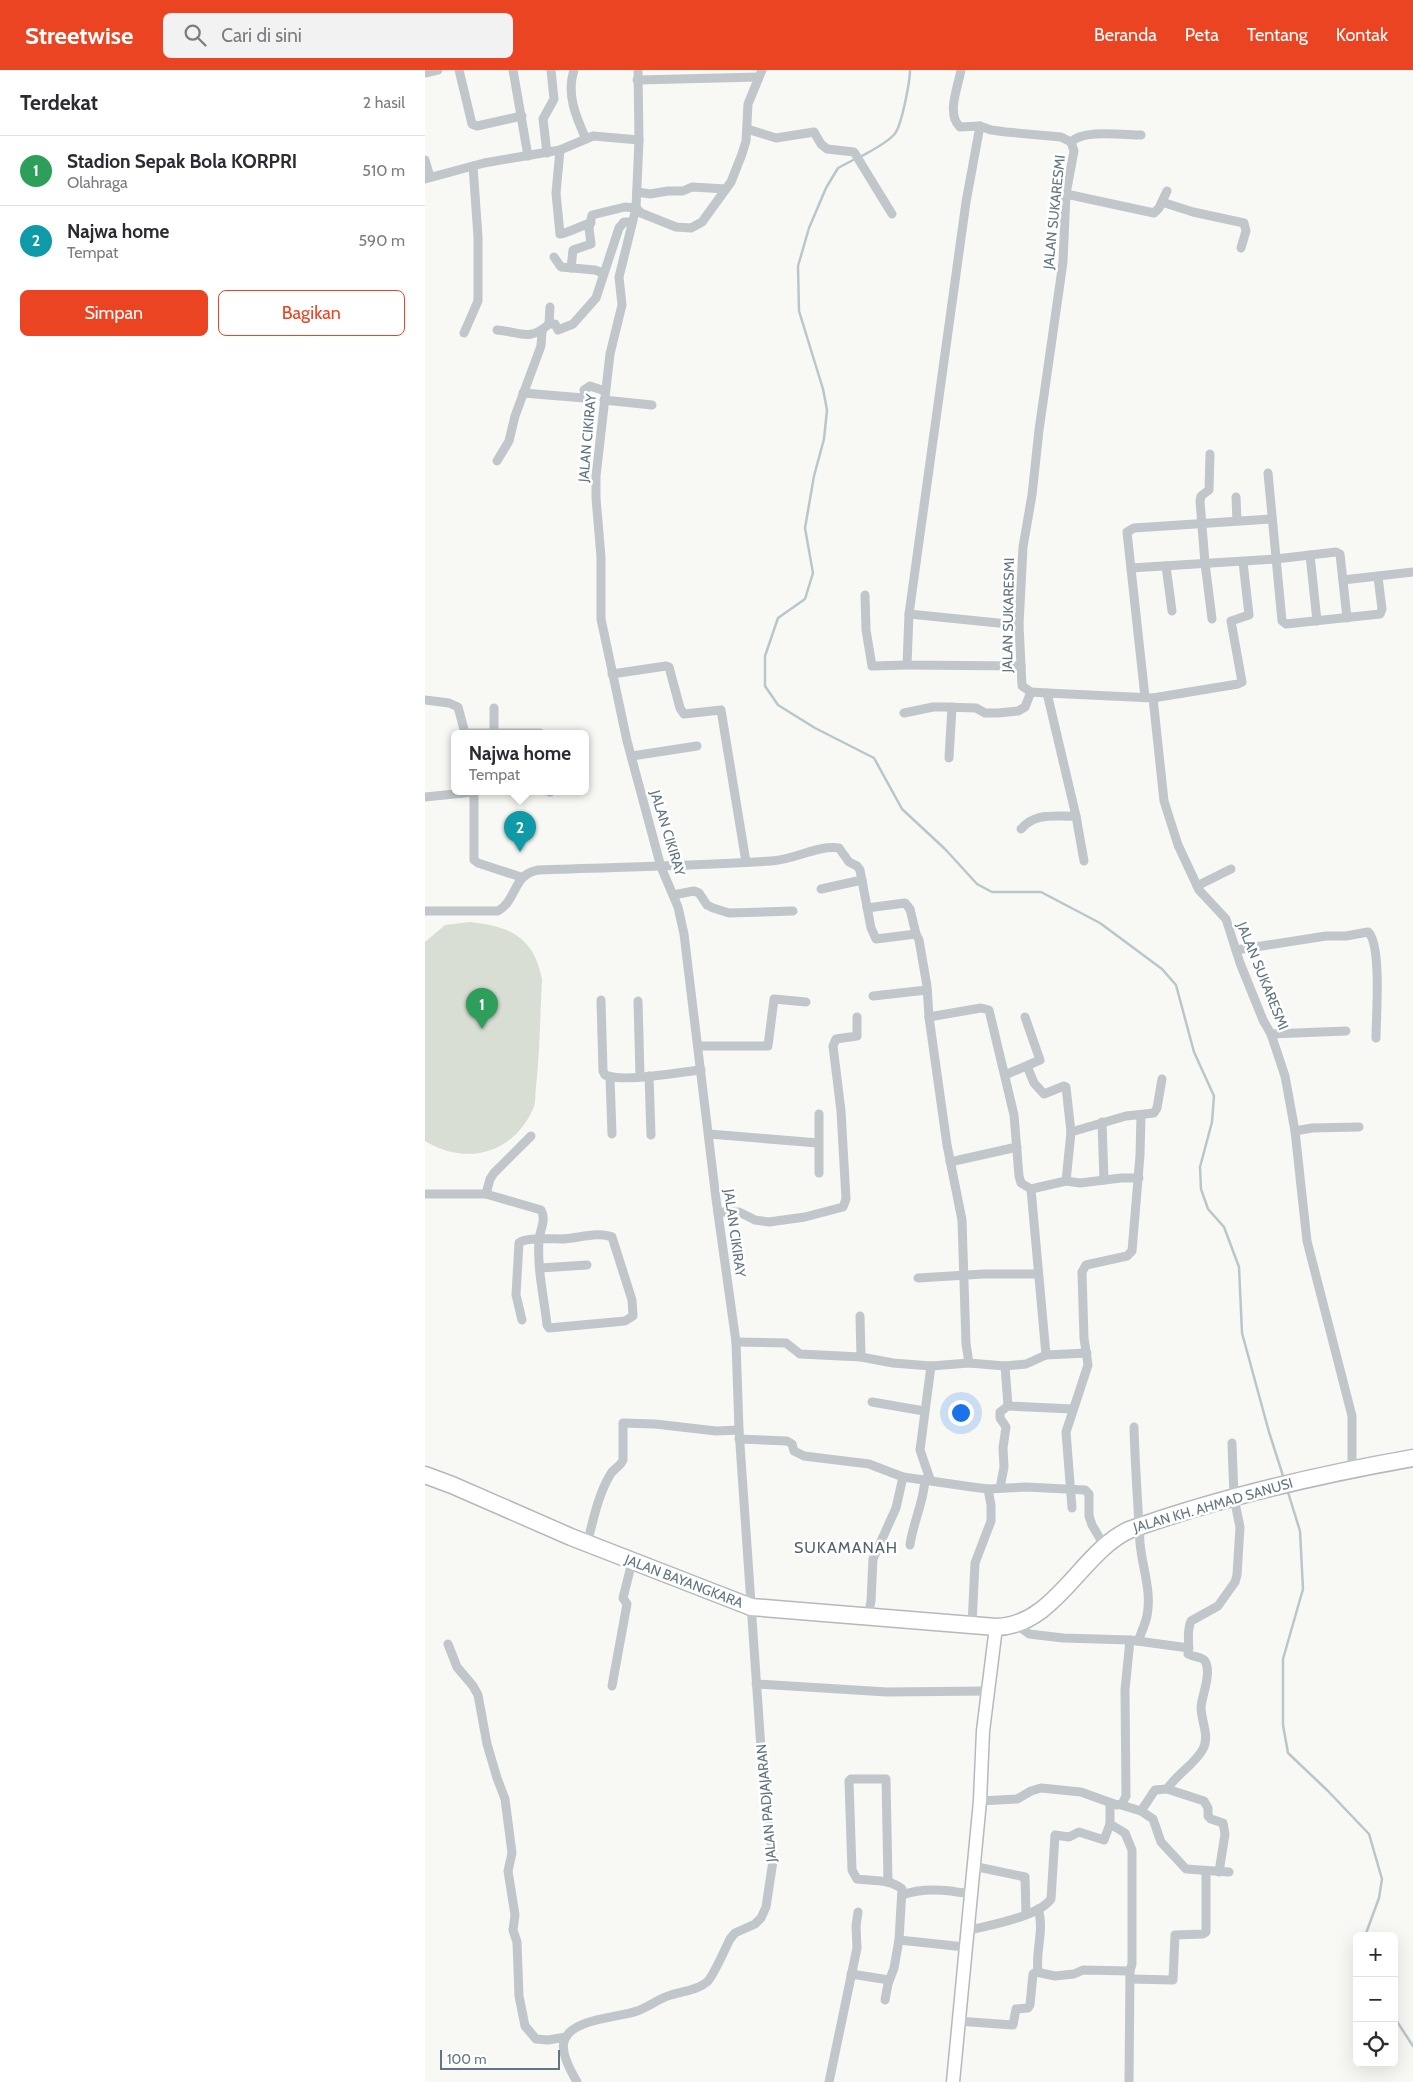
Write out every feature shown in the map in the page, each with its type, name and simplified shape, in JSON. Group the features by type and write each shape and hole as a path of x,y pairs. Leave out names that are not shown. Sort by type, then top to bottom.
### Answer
{"highway":[{"name":"JALAN KH. AHMAD SANUSI","path":"1017,1625 1042,1608 1121,1533 1263,1490 1352,1469 1413,1458"},
{"name":"JALAN BAYANGKARA","path":"425,1475 587,1544 751,1607 996,1628 1017,1625"}],"street":[{"path":"425,73 438,70"},
{"path":"459,70 472,124 477,126 522,116"},
{"path":"513,70 528,156"},
{"path":"547,153 543,119 554,99 551,70"},
{"path":"574,70 570,87 575,116 586,139"},
{"name":"JALAN SUKARESMI","path":"961,70 953,110 954,119 963,128 980,126 991,130 1061,137 1071,142 1074,154 1066,194 1063,262 1039,430 1032,495 1023,547 1019,625 1022,686 1031,692"},
{"path":"497,330 530,335 551,327 569,327 589,308 596,298 619,228 624,222 634,215 641,213 676,228 691,228 702,222 731,182 742,154 747,129 748,104 761,73 637,75"},
{"name":"JALAN CIKIRAY","path":"637,75 639,140 637,192 634,215 619,277 621,305 610,354 604,395 596,498 601,557 601,619 631,756 661,867 673,895 684,934 736,1342 739,1435 751,1607"},
{"path":"907,665 909,614 972,158 980,126"},
{"path":"747,129 775,138 815,132 821,144 827,149 856,153 892,214"},
{"path":"1071,142 1075,138 1091,134 1141,135"},
{"path":"425,160 427,178 473,166 560,150 586,139 603,136 639,140"},
{"path":"560,150 556,193 560,234 568,233 572,229 591,223"},
{"path":"464,333 478,301 479,236 473,166"},
{"path":"637,192 650,194 685,191 691,187 726,189"},
{"path":"1066,194 1157,212 1167,191"},
{"path":"1162,202 1193,212 1244,223 1246,231 1241,248"},
{"path":"571,268 573,250 591,244 589,228 591,216 600,212 625,207 634,215"},
{"path":"554,257 559,266 595,270 603,273"},
{"path":"497,461 509,441 523,392 541,346 551,327 550,307"},
{"path":"523,392 584,398 586,397 586,388 593,387 604,395 651,405"},
{"path":"1210,454 1209,490 1201,498 1205,563 1212,619"},
{"path":"1268,473 1282,621 1285,624 1382,613 1378,577"},
{"path":"1236,497 1237,521"},
{"name":"JALAN SUKARESMI","path":"1271,519 1131,529 1127,534 1165,810 1178,845 1197,886 1225,919 1263,1020 1271,1034 1285,1076 1295,1131 1307,1241 1352,1416 1352,1469"},
{"path":"1131,568 1243,562 1339,552 1347,618"},
{"path":"1310,555 1317,621"},
{"path":"904,713 933,707 978,708 986,713 1018,711 1027,705 1031,692 1149,697 1238,684 1242,682 1231,621 1249,616 1243,562"},
{"path":"1166,566 1172,611"},
{"path":"1343,580 1413,572"},
{"path":"865,595 866,630 872,666 1021,666"},
{"path":"909,614 1019,625"},
{"path":"612,674 666,666 669,667 680,708 684,714 721,710 746,862"},
{"path":"1047,693 1084,861"},
{"path":"425,700 449,703 458,707 464,730"},
{"path":"949,758 953,707"},
{"path":"493,708 494,730"},
{"path":"631,756 697,746"},
{"path":"425,797 451,794"},
{"path":"474,795 474,860 521,877"},
{"path":"1021,829 1028,820 1035,817 1075,816"},
{"path":"425,911 498,911 505,906 521,877 526,873 538,870 661,867 774,861 826,849 839,848 849,862 859,868 873,936 876,939 916,934"},
{"path":"1197,886 1231,870"},
{"path":"821,889 862,880"},
{"path":"673,895 694,891 699,893 707,904 713,908 729,913 793,911"},
{"path":"867,908 905,903 910,909 919,940 950,1162 962,1220 966,1344 969,1363"},
{"path":"1236,950 1368,932 1373,938 1375,946 1379,991 1376,1038"},
{"path":"873,996 927,990"},
{"path":"601,1000 603,1071 605,1075 610,1077 644,1076 701,1070"},
{"path":"637,1000 651,1136"},
{"path":"698,1046 768,1046 774,1000 806,1002"},
{"path":"929,1017 987,1008 994,1024 1014,1115 1020,1179 1023,1184 1031,1189 1066,1182 1079,1183 1132,1177 1139,1178"},
{"path":"1005,1075 1038,1062 1040,1057 1025,1016"},
{"path":"718,1212 739,1212 755,1220 769,1222 805,1217 843,1207 846,1199 841,1111 833,1046 836,1039 857,1036 857,1017"},
{"path":"1271,1034 1346,1032"},
{"path":"1027,1066 1035,1083 1044,1094 1064,1086 1066,1087 1071,1132 1066,1182"},
{"path":"610,1077 612,1134"},
{"path":"1071,1132 1102,1122 1156,1111 1161,1079"},
{"path":"819,1114 819,1173"},
{"path":"1072,1508 1066,1432 1088,1365 1084,1338 1082,1270 1086,1265 1127,1256 1132,1251 1139,1178 1141,1115"},
{"path":"1102,1122 1104,1180"},
{"path":"1295,1131 1312,1128 1359,1126"},
{"path":"709,1134 818,1143"},
{"path":"486,1194 494,1173 531,1136"},
{"path":"950,1162 1017,1147"},
{"path":"1031,1189 1046,1355"},
{"path":"425,1194 486,1194 541,1210 544,1219 539,1240 540,1268 547,1325 549,1328 625,1321 633,1316 632,1300 612,1237 539,1240 523,1239 519,1243 516,1295 522,1320"},
{"path":"540,1268 587,1265"},
{"path":"918,1278 1039,1274"},
{"path":"860,1316 861,1357"},
{"path":"736,1342 786,1343 800,1354 861,1357 893,1363 931,1366 969,1363 1005,1366 1026,1364 1046,1355 1087,1353"},
{"path":"910,1545 913,1527 924,1497 927,1479 920,1450 931,1366"},
{"path":"1005,1366 1008,1406"},
{"path":"872,1402 924,1411"},
{"path":"1000,1488 1004,1466 1005,1427 1000,1418 1000,1412 1008,1406 1072,1409"},
{"path":"587,1544 597,1504 610,1474 621,1465 623,1460 623,1423 631,1422 716,1431 787,1442 792,1444 794,1451 804,1456 869,1464 903,1477 988,1489 1026,1487 1087,1492 1092,1525 1105,1547"},
{"path":"1121,1805 1126,1796 1125,1690 1134,1641 1147,1617 1148,1604 1135,1480 1134,1427"},
{"path":"1167,1789 1200,1753 1205,1742 1201,1711 1207,1685 1206,1664 1203,1660 1190,1655 1188,1634 1191,1621 1218,1606 1235,1582 1237,1575 1240,1527 1234,1498 1232,1444"},
{"path":"868,1617 871,1600 873,1559 896,1508 903,1477"},
{"path":"972,1625 975,1562 991,1521 988,1489"},
{"path":"612,1686 627,1604 623,1598 632,1562"},
{"name":"JALAN PADJAJARAN","path":"565,2037 575,2028 588,2022 639,2011 669,1995 710,1980 730,1939 735,1933 755,1924 761,1918 766,1907 773,1862 763,1778 751,1607"},
{"path":"1017,1625 1029,1634 1063,1638 1134,1641 1189,1648"},
{"path":"953,2082 957,2021 980,1800 983,1731 996,1628"},
{"path":"448,1644 457,1666 478,1695 487,1744 505,1799 512,1853 508,1870 515,1915 513,1930 517,1942 519,1996 525,2026 536,2039 548,2040 565,2037 563,2041 566,2059 577,2082"},
{"path":"756,1684 887,1692 988,1690"},
{"path":"885,2000 899,1940 902,1895 900,1887 888,1882 857,1879 852,1874 849,1781 851,1778 886,1779 888,1882"},
{"path":"980,1800 1017,1799 1041,1788 1081,1792 1110,1803 1141,1811 1153,1819 1161,1842 1186,1869 1229,1872"},
{"path":"1141,1811 1155,1790 1167,1789 1204,1801 1208,1808 1208,1816 1211,1819 1223,1822 1225,1834 1219,1872"},
{"path":"966,1931 1026,1914 1046,1906 1051,1899 1055,1835 1069,1837 1079,1832 1104,1840 1110,1824 1110,1803"},
{"path":"1110,1824 1125,1833 1132,1850 1129,2082"},
{"path":"973,1866 1025,1877 1026,1914"},
{"path":"957,2021 1013,2025 1016,2009 1029,2006 1033,1974 1038,1972 1055,1976 1074,1974 1084,1970 1173,1980 1175,1935 1203,1934 1206,1932 1206,1871"},
{"path":"902,1895 923,1890 971,1892"},
{"path":"1038,1910 1041,1920 1037,1963 1038,1972"},
{"path":"829,2082 857,1948 858,1912"},
{"path":"899,1940 965,1947"},
{"path":"851,1974 889,1980"}],"shaded area":[{"path":"470,922 509,931 527,944 539,966 542,980 538,1060 533,1109 524,1124 501,1145 487,1151 472,1154 456,1153 441,1149 425,1141 425,942 445,925"}],"waterway":[{"path":"860,157 885,143 896,132 901,120 910,70"},
{"path":"855,159 838,168 826,188 809,228 798,266 799,311 823,389 827,410 824,439 814,476 805,528 813,573 805,599 778,618 765,656 765,686 778,705 815,728 874,758 902,809 945,849 977,884 992,892 1041,892 1100,923 1162,969 1176,985 1194,1052 1214,1096 1212,1122 1200,1167 1201,1189 1208,1209 1224,1227 1239,1267 1242,1333 1284,1479"},
{"path":"1287,1489 1300,1531 1303,1589 1283,1659 1283,1725 1288,1753 1369,1834 1382,1879 1379,1898 1366,1932"},
{"path":"1397,2022 1413,2046"}],"place":[{"name":"Najwa home","path":"520,852"},
{"name":"Stadion Sepak Bola KORPRI","path":"482,1029"}],"district":[{"name":"SUKAMANAH","path":"846,1547"}]}
